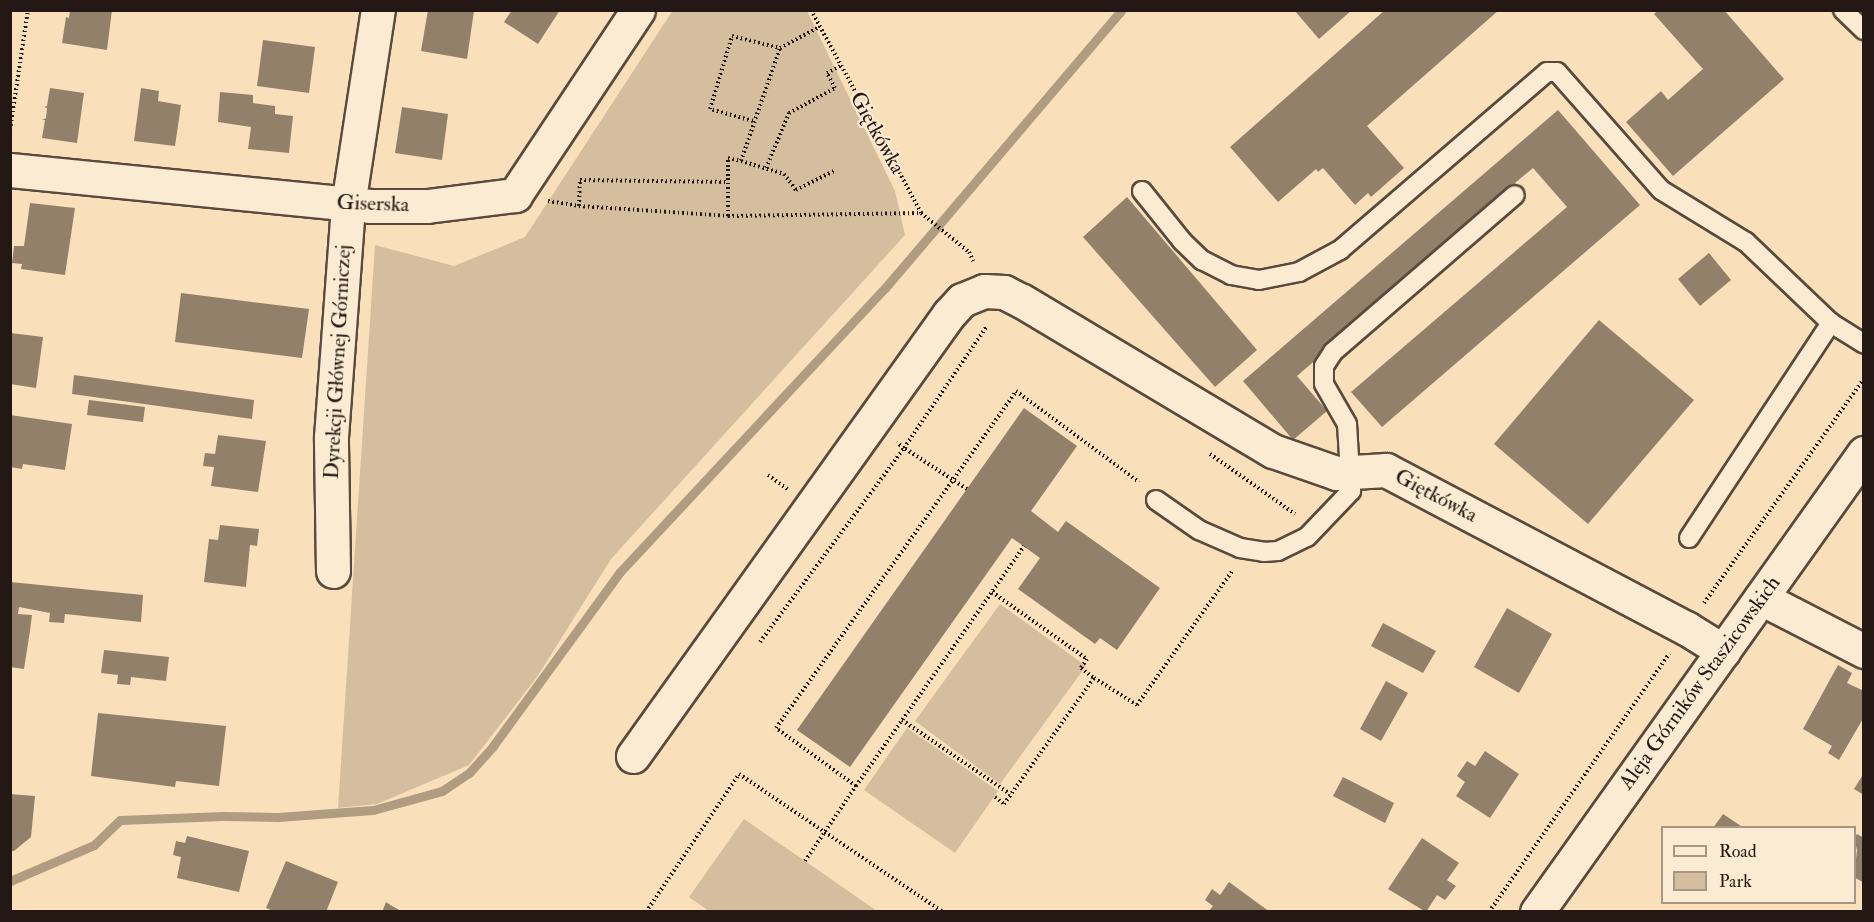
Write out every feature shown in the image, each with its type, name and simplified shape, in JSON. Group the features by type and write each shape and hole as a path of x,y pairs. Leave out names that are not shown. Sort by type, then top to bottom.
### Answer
{"street":[{"name":"Dyrekcji Głównej Górniczej","path":"333,571 331,437 348,205 378,10"},
{"path":"515,195 638,10"},
{"name":"Giserska","path":"10,170 348,205 427,206 515,195"},
{"name":"Giętkówka","path":"987,306 1004,292 1022,301 1273,451 1316,468 1336,473 1352,470 1386,470 1686,628 1723,651"},
{"path":"633,756 949,314 962,300 987,306"},
{"name":"Aleja Górników Staszicowskich","path":"1537,912 1863,453"},
{"path":"1761,598 1863,651"}],"lane":[{"path":"1843,10 1863,30"},
{"path":"1142,191 1182,241 1202,260 1221,270 1231,275 1259,280 1299,272 1340,250 1547,72 1557,72 1660,190 1746,242 1831,323 1863,344"},
{"path":"1156,500 1199,530 1247,549 1264,552 1278,551 1307,537 1351,491 1352,470 1347,424 1324,384 1324,366 1333,352 1515,195"},
{"path":"1689,538 1831,323"}],"path":[{"path":"10,130 28,10"},
{"name":"Giętkówka","path":"811,10 921,213 958,244"},
{"path":"753,121 710,109 732,36 780,48 820,27"},
{"path":"741,161 780,48"},
{"path":"766,168 789,113 835,88 827,73 840,66"},
{"path":"728,216 728,158 784,174 796,190 836,170"},
{"path":"579,206 580,180 728,182"},
{"path":"515,195 579,206 728,216 921,213"},
{"path":"760,642 904,448 987,306"},
{"path":"1489,912 1686,628 1863,379"},
{"path":"856,786 776,728 1016,391 1138,480 1156,500"},
{"path":"897,443 967,489"},
{"path":"805,861 1024,546"},
{"path":"992,591 1087,659 1081,668 1137,705 1247,549"},
{"path":"995,797 1004,804 1094,678"},
{"path":"902,720 1010,794"},
{"path":"646,912 739,774 943,912"}],"green space":[{"path":"673,10 807,11 895,191 905,235 611,559 537,677 469,765 377,804 338,808 375,245 454,266 525,237"},
{"path":"1000,604 1086,666 1000,784 915,721"},
{"path":"907,728 998,791 955,853 864,790"},
{"path":"744,819 877,911 709,911 689,897"}],"building":[{"path":"70,10 112,10 107,50 62,43 66,17 69,18"},
{"path":"428,10 474,11 467,59 421,51"},
{"path":"512,10 560,10 538,44 504,22"},
{"path":"1294,10 1352,10 1319,39"},
{"path":"1385,10 1499,10 1367,126 1404,168 1371,197 1368,193 1355,205 1323,168 1318,172 1316,169 1278,202 1230,147"},
{"path":"1658,10 1724,10 1784,79 1673,176 1626,122 1661,91 1668,100 1703,69 1654,14"},
{"path":"263,40 315,47 309,93 257,86"},
{"path":"50,88 84,93 77,143 42,138 45,120 42,120 46,118 47,108 44,107 47,106"},
{"path":"141,88 159,91 158,101 181,105 175,146 134,141"},
{"path":"220,92 253,95 253,103 275,106 275,114 293,116 289,153 248,149 251,127 218,122"},
{"path":"402,107 448,114 442,160 395,153"},
{"path":"1558,110 1640,205 1382,427 1351,392 1567,207 1533,168 1515,183 1518,186 1297,376 1327,411 1293,440 1243,381"},
{"path":"1127,197 1257,350 1215,387 1083,237"},
{"path":"30,203 75,208 65,275 21,269 22,264 12,263 14,246 24,246"},
{"path":"1709,253 1731,280 1700,306 1678,279"},
{"path":"181,293 309,309 302,358 175,342"},
{"path":"1599,320 1694,400 1588,524 1494,444"},
{"path":"11,333 43,337 36,388 10,384"},
{"path":"74,375 254,400 252,419 72,394"},
{"path":"89,400 145,407 143,422 87,415"},
{"path":"1024,408 1077,446 1031,511 1058,532 1066,521 1160,588 1117,650 1100,638 1095,644 1018,589 1040,558 1012,538 850,767 797,730"},
{"path":"10,415 72,424 65,470 23,464 22,469 10,467"},
{"path":"218,435 266,441 258,492 211,486 214,467 203,466 205,453 215,454"},
{"path":"220,525 259,529 257,546 250,545 246,587 204,582 209,539 218,540"},
{"path":"10,582 143,595 141,622 65,614 64,623 49,622 50,613 19,607 18,614 32,615 30,631 24,669 10,667"},
{"path":"1507,608 1552,634 1519,693 1474,667"},
{"path":"1383,623 1436,651 1423,673 1371,646"},
{"path":"104,650 169,657 166,681 131,677 130,685 117,684 118,675 101,673"},
{"path":"1838,665 1852,673 1847,683 1864,691 1864,717 1839,760 1828,753 1832,746 1803,729"},
{"path":"1386,681 1408,693 1381,741 1360,729"},
{"path":"98,713 226,726 219,786 176,781 175,787 91,776"},
{"path":"1485,751 1519,774 1490,818 1456,796 1465,782 1457,776 1467,761 1475,766"},
{"path":"1864,773 1864,795 1854,789"},
{"path":"1343,777 1394,803 1385,823 1333,796"},
{"path":"10,794 35,796 31,837 14,851 10,851"},
{"path":"1723,814 1741,826 1714,826"},
{"path":"1856,835 1864,838 1864,883 1856,878"},
{"path":"187,836 249,851 239,892 177,878 181,857 173,855 176,841 185,843"},
{"path":"1422,838 1459,863 1447,880 1456,886 1445,900 1437,895 1426,912 1388,889"},
{"path":"286,861 338,882 326,912 276,912 266,908"},
{"path":"1229,882 1270,912 1208,912 1213,906 1205,900 1212,889 1220,895"},
{"path":"386,902 392,906 403,912 382,912"}],"waterway":[{"path":"10,881 94,845 120,820 223,816 278,817 373,810 442,791 469,773 493,746 619,573 885,288 1122,10"}]}
